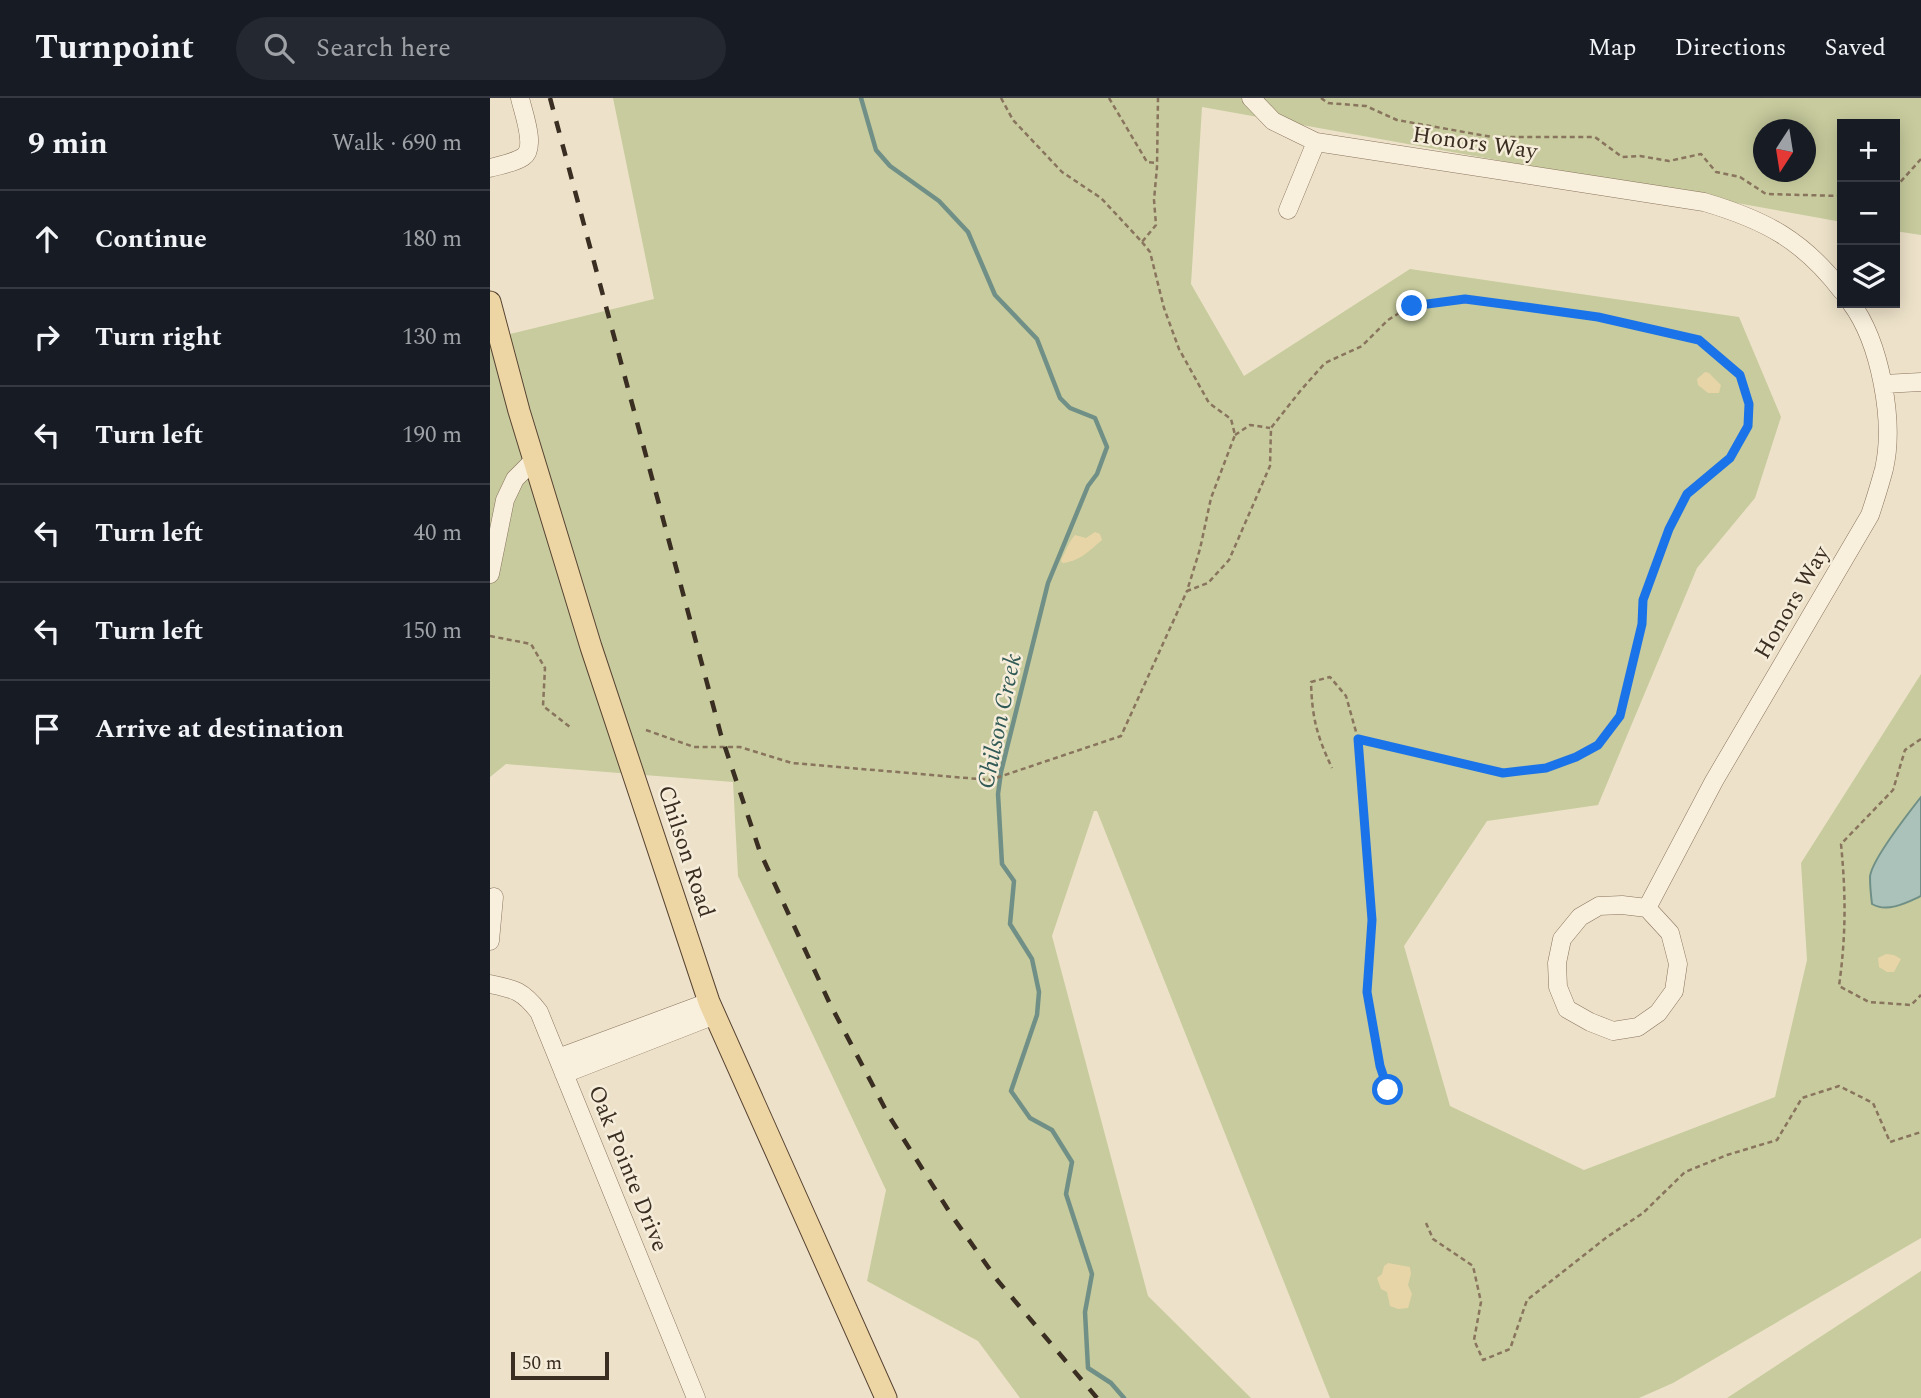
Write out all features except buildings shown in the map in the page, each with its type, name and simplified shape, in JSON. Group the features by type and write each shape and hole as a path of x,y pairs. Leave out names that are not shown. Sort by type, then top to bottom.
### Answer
{"main road":[{"name":"Chilson Road","path":"490,302 534,460 591,647 712,1009 886,1398"}],"street":[{"path":"490,167 523,157 528,152 530,143 520,98"},
{"name":"Honors Way","path":"1251,98 1273,121 1316,142 1704,202 1743,214 1778,230 1801,248 1837,285"},
{"path":"1288,210 1316,142"},
{"name":"Honors Way","path":"1647,908 1714,782 1870,515 1885,466 1887,422 1884,384 1869,334 1854,308"},
{"path":"1884,384 1921,382"},
{"path":"490,574 505,500 515,479 534,460"},
{"path":"490,941 494,897"},
{"path":"1599,906 1647,908 1670,933 1678,964 1674,991 1658,1013 1638,1027 1613,1031 1567,1009 1558,987 1557,963 1562,939 1580,918 1599,906"},
{"name":"Oak Pointe Drive","path":"490,984 514,988 528,998 539,1012 696,1398"},
{"path":"561,1066 712,1009"}],"path":[{"path":"646,730 694,747 740,747 792,763 990,780 1121,736 1186,591 1200,549 1211,498 1235,435 1231,419 1209,403 1179,349 1164,308 1150,251 1101,198 1062,172 1013,120 1001,98"},
{"path":"1108,98 1147,162 1157,163"},
{"path":"1142,242 1156,225 1154,200 1158,98"},
{"path":"1321,98 1328,103 1366,106 1397,120 1492,137 1595,137 1622,157 1640,156 1669,161 1700,154 1716,172 1740,177 1766,194 1837,197"},
{"path":"1900,182 1921,159"},
{"path":"1186,591 1208,583 1229,560 1270,466 1271,428 1325,363 1362,346 1388,320 1412,306 1465,299 1598,317 1699,340 1740,375 1749,404 1748,426 1730,458 1687,494 1669,529 1643,600 1642,624 1620,716 1598,745 1546,768 1503,773 1358,739"},
{"path":"1235,435 1250,425 1271,428"},
{"path":"490,636 531,644 545,668 543,705 570,727"},
{"path":"1332,768 1320,741 1312,712 1311,682 1330,677 1346,696 1358,739 1372,920 1367,992 1380,1066 1388,1090"},
{"path":"1921,739 1905,750 1893,790 1841,844 1845,888 1845,940 1839,986 1869,1002 1911,1005 1921,995"},
{"path":"1426,1223 1433,1239 1473,1266 1481,1302 1474,1340 1483,1360 1510,1349 1527,1300 1607,1237 1643,1213 1685,1171 1777,1140 1802,1098 1839,1086 1873,1103 1890,1142 1921,1132"}],"green space":[{"path":"613,98 1921,98 1921,235 1900,232 1900,119 1837,119 1837,221 1202,107 1191,284 1244,376 1410,269 1739,317 1781,417 1755,498 1697,568 1598,805 1487,821 1404,946 1450,1106 1584,1170 1775,1097 1807,960 1801,863 1921,674 1921,1238 1673,1383 1639,1398 1330,1398 1097,811 1094,811 1052,936 1148,1296 1251,1398 1020,1398 978,1341 867,1281 886,1190 738,876 733,782 506,764 490,777 490,339 654,299"},
{"path":"1921,1271 1921,1398 1727,1398"}],"sand":[{"path":"1705,372 1721,385 1719,393 1708,393 1698,385 1697,379"},
{"path":"1095,532 1100,534 1102,540 1079,558 1062,563 1061,560 1075,535 1086,538"},
{"path":"1886,954 1901,959 1894,972 1887,972 1879,967 1878,958"},
{"path":"1388,1263 1410,1267 1408,1285 1412,1294 1408,1308 1390,1306 1387,1292 1381,1289 1377,1278"}],"water":[{"path":"1921,797 1921,896 1896,906 1878,907 1872,904 1872,870 1892,836"}],"waterway":[{"name":"Chilson Creek","path":"861,98 876,150 890,166 939,201 968,232 995,295 1037,339 1060,398 1070,408 1095,418 1107,447 1048,583 1001,772 998,794 1002,864 1014,881 1010,924 1032,959 1039,992 1037,1015 1011,1091 1030,1118 1052,1130 1072,1162 1066,1194 1092,1274 1085,1312 1088,1368 1111,1383 1124,1398"}],"railway":[{"path":"550,98 721,735 760,852 830,1004 889,1116 952,1216 998,1281 1097,1398"}],"route":[{"path":"1388,1090 1380,1066 1367,992 1372,920 1358,739 1503,773 1546,768 1598,745 1620,716 1642,624 1643,600 1669,529 1687,494 1730,458 1748,426 1749,404 1740,375 1699,340 1598,317 1465,299 1412,306"}]}
